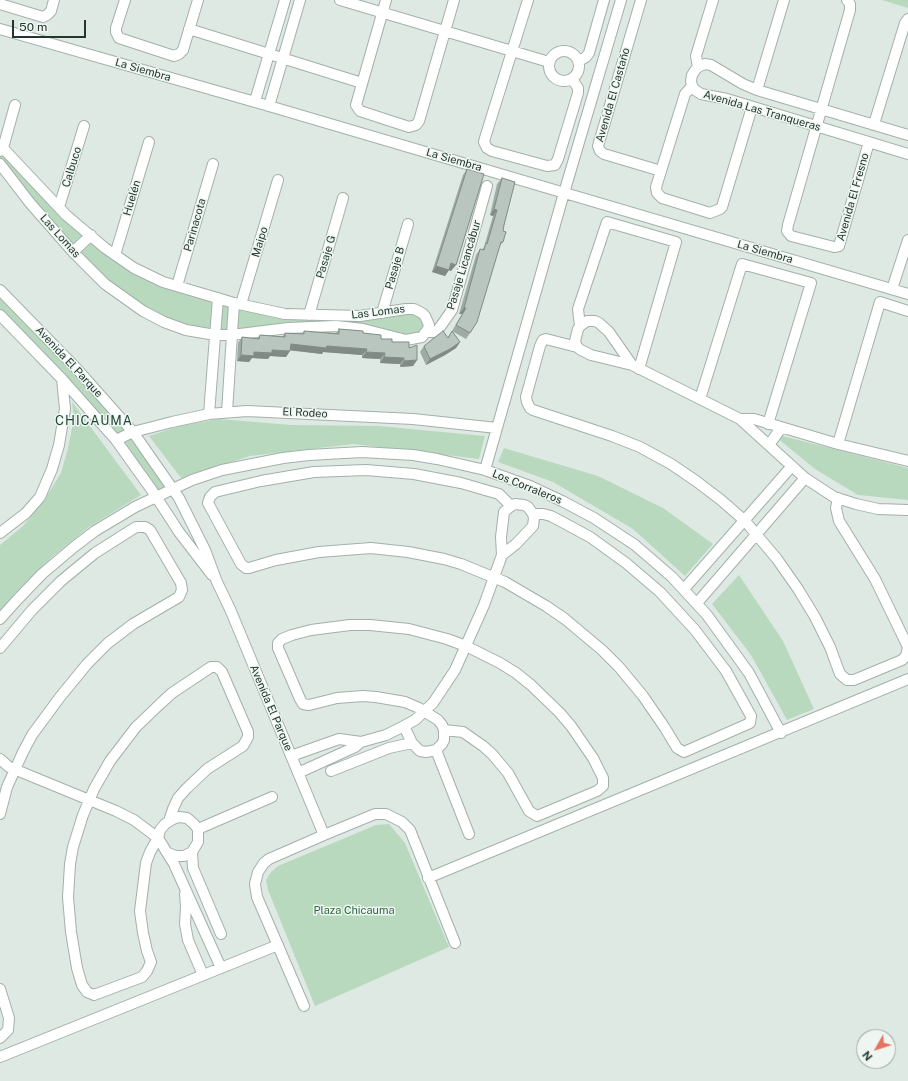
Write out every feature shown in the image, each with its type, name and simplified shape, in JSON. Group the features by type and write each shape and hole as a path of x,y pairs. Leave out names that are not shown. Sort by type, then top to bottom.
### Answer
{"street":[{"path":"0,4 43,16 47,15 51,11 54,0"},
{"path":"125,0 116,28 117,36 122,40 174,56 183,50 198,0"},
{"path":"254,102 285,0"},
{"path":"270,106 300,0"},
{"path":"340,0 549,62"},
{"path":"386,0 356,105 360,111 410,127 416,125 419,121 454,0"},
{"path":"528,0 485,138 485,146 489,150 547,166 554,165 558,159 578,93 578,88 572,79"},
{"path":"579,61 586,57 589,53 604,0"},
{"path":"486,470 564,193 621,0"},
{"name":"Avenida El Castaño","path":"641,0 598,146 600,151 604,154 661,171"},
{"path":"698,67 696,56 713,0"},
{"path":"757,90 784,0"},
{"path":"816,126 850,10 850,4 847,0"},
{"path":"874,124 904,23 908,19"},
{"name":"La Siembra","path":"0,29 270,106 908,294"},
{"path":"189,29 362,84"},
{"path":"564,50 573,53 579,61 578,71 572,79 568,81 558,80 550,73 549,62 554,54 564,50"},
{"name":"Avenida Las Tranqueras","path":"908,134 757,90 736,80 714,66 705,64 698,67 692,76 692,86 701,94 718,97 908,154"},
{"path":"692,86 685,94 656,187 657,193 662,198 710,213 717,211 722,207 752,107"},
{"path":"1,148 15,105"},
{"name":"Calbuco","path":"59,207 84,126"},
{"name":"Avenida El Fresno","path":"816,126 788,225 787,231 791,236 837,247 869,142"},
{"name":"Huelén","path":"115,255 149,142"},
{"name":"Las Lomas","path":"0,164 30,203 73,252 105,284 143,311 164,322 186,330 215,335 232,335 336,321 410,308 422,312 429,325 427,332 420,338 406,340 336,321 309,316 285,314 238,303 163,282 134,268 115,255 66,215 1,148"},
{"name":"Parinacota","path":"178,286 213,164"},
{"name":"Maipo","path":"238,303 278,180"},
{"name":"Pasaje Licancábur","path":"427,332 434,332 438,330 452,310 487,186"},
{"name":"Pasaje G","path":"309,316 343,198"},
{"path":"577,347 575,336 580,326 578,309 607,222 676,242 636,367"},
{"name":"Pasaje B","path":"382,313 408,224"},
{"path":"73,252 91,235"},
{"path":"892,289 908,240"},
{"path":"700,399 742,264 812,283 768,424"},
{"name":"Avenida El Parque","path":"0,290 76,369 133,432 173,488 198,533 217,582 230,609 324,834"},
{"path":"209,414 218,298"},
{"path":"838,444 880,302 908,311"},
{"path":"227,412 232,335 238,303"},
{"name":"Avenida El Parque","path":"0,315 62,379 116,440 179,532 217,582"},
{"path":"580,326 591,321 602,325 636,367"},
{"path":"838,498 836,508 839,521 875,579 907,644 907,653 902,660 854,680 846,680 840,674 830,647 815,617 781,565 745,521 696,481 671,464 640,447 530,408 526,397 543,340 546,339 577,347 586,353 636,367 740,419 805,478 838,498 878,509 908,510"},
{"path":"0,533 26,513 40,496 52,469 59,445 65,410 62,379"},
{"name":"El Rodeo","path":"116,440 133,432 172,422 209,414 247,411 413,418 497,428"},
{"path":"740,419 754,419 838,444 908,460"},
{"path":"769,445 781,428"},
{"name":"Los Corraleros","path":"173,488 222,470 283,458 335,453 413,455 486,470 530,486 594,518 634,545 684,589 718,629 749,673 781,732"},
{"path":"684,589 792,466"},
{"path":"511,506 499,494 461,483 414,474 366,470 331,471 279,477 215,492 209,500 209,507 216,520 241,564 246,568 312,553 370,548 408,552 461,564 494,577 525,593 565,619 602,650 619,667 640,691 677,748 684,752 750,723 751,716 722,666 695,630 660,592 626,563 590,537 551,516 533,514"},
{"path":"697,603 732,560 757,534 805,478"},
{"path":"0,619 29,587 74,547 116,518 173,488"},
{"path":"291,756 339,739 361,742 386,735 404,726 424,712 440,693 455,670 484,605 502,556 501,537 504,512 511,506 520,504 524,505 531,510 534,522 530,529 516,544 502,556"},
{"path":"0,648 32,610 61,581 95,553 136,527 144,527 150,530 181,583 181,594 176,600 133,624 108,643 87,664 43,720 29,741 8,767 8,787 0,814"},
{"path":"404,726 412,743 420,750 426,752 436,750 440,747 444,740 444,730 438,720 405,702 376,697 350,697 303,704 278,648 278,643 282,639 292,635 311,630 350,625 370,625 409,629 447,639 466,646 505,666 531,685 563,716 582,742 603,778 603,786 537,816 529,811 508,774 488,750 463,732 444,730"},
{"path":"168,853 176,856 184,856 192,852 198,842 198,829 187,818 179,816 169,821 160,830 158,838 146,863 142,884 140,911 146,951 151,962 147,971 142,977 94,995 87,992 82,984 77,968 71,932 68,897 70,864 73,847 79,825 89,800 114,755 148,715 168,696 190,680 211,667 217,667 222,672 248,732 248,737 243,746 207,769 187,788 178,798 169,821"},
{"path":"428,878 908,679"},
{"path":"298,773 355,747 361,742"},
{"path":"331,771 389,748 412,743"},
{"path":"436,750 469,834"},
{"path":"0,759 8,767 116,810 134,820 158,838 168,853 183,882 221,968"},
{"path":"198,829 272,797"},
{"path":"304,1006 257,897 255,884 258,872 264,863 273,857 324,834 375,814 386,814 402,822 410,830 455,943"},
{"path":"192,852 194,868 221,934"},
{"path":"183,882 186,906 185,924 188,940 203,975"},
{"path":"0,1057 278,945"},
{"path":"0,989 9,1018 8,1030 0,1038"}],"green space":[{"path":"882,0 908,0 908,8"},
{"path":"0,149 133,270 284,316 406,311 423,318 425,331 406,337 363,327 216,332 165,320 124,296 75,250 0,160"},
{"path":"0,295 74,372 130,435 170,486 159,491 156,490 0,311"},
{"path":"72,402 141,495 89,527 52,557 16,592 0,611 0,545 23,526 45,499 61,473 74,418"},
{"path":"219,419 291,425 379,426 485,436 479,459 354,444 250,456 181,478 149,436 182,425"},
{"path":"771,433 908,468 908,500 858,495 815,469"},
{"path":"504,448 598,476 663,508 713,544 685,576 633,529 553,482 498,462"},
{"path":"739,575 783,641 814,709 787,720 751,655 712,604"},
{"name":"Plaza Chicauma","path":"389,824 405,843 449,947 315,1006 268,890 266,880 271,872 278,866 376,825"}],"building":[{"path":"467,169 484,174 456,265 451,263 449,270 436,266"},
{"path":"502,178 515,182 504,225 503,231 506,232 503,242 501,242 477,322 470,333 456,325 466,308 464,308 480,249 484,250 486,243 487,244 497,210 494,209"},
{"path":"339,329 363,331 363,333 381,335 381,339 392,339 392,342 409,342 409,348 417,345 417,360 404,361 404,358 384,357 385,353 366,352 367,349 327,346 326,348 291,344 290,351 272,350 272,353 254,352 254,356 241,355 242,337 259,339 260,335 285,337 285,333 304,334 304,331 339,334"},
{"path":"443,331 448,338 452,331 460,342 430,359 424,346"}],"district":[{"name":"CHICAUMA","path":"94,421"}]}
